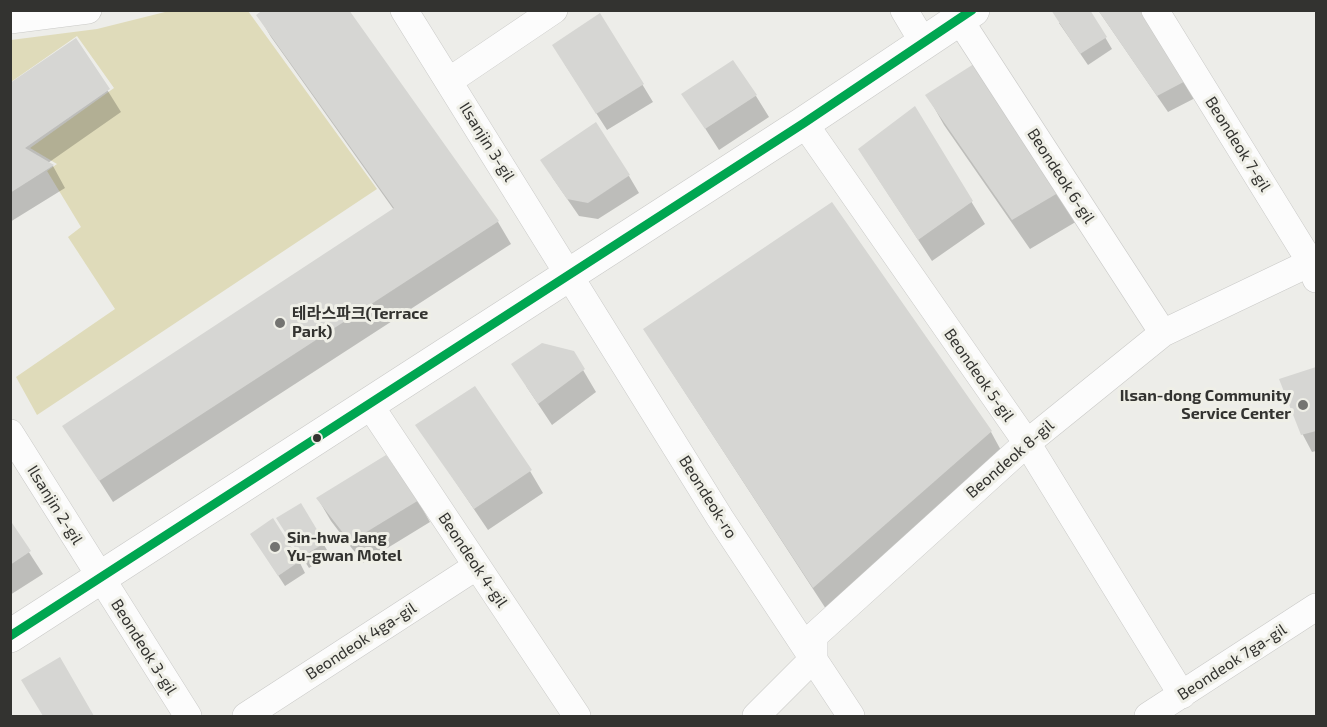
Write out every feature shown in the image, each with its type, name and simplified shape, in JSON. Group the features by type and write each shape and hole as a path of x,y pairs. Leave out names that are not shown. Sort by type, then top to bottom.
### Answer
{"main road":[{"path":"10,636 804,123 966,15"}],"street":[{"path":"10,20 88,10"},
{"name":"Ilsanjin 3-gil","path":"404,10 570,274"},
{"path":"449,81 554,10"},
{"path":"904,10 923,42"},
{"name":"Beondeok 7-gil","path":"1155,10 1315,268"},
{"name":"Beondeok 6-gil","path":"966,15 1164,333"},
{"name":"Beondeok 5-gil","path":"804,123 1027,443 1182,694"},
{"name":"Beondeok 8-gil","path":"814,658 814,636 1027,443 1164,333 1315,268"},
{"name":"Beondeok-ro","path":"570,274 720,518 851,717"},
{"name":"Beondeok 4-gil","path":"369,404 577,717"},
{"name":"Ilsanjin 2-gil","path":"10,433 99,578"},
{"name":"Beondeok 4ga-gil","path":"246,717 477,566"},
{"name":"Beondeok 3-gil","path":"99,578 188,717"},
{"name":"Beondeok 7ga-gil","path":"1148,717 1317,607"},
{"path":"756,717 814,658"}],"shaded area":[{"path":"169,11 248,11 377,189 37,415 16,377 115,309 68,237 81,227 47,171 57,164 30,148 114,88 77,36 11,82 11,40 97,29"}],"building":[{"name":"테라스파크(Terrace Park)","path":"263,10 349,10 499,221 99,481 62,426 394,208 256,15"},
{"path":"1051,10 1090,10 1107,37 1080,54"},
{"path":"1098,10 1150,10 1193,77 1157,96"},
{"path":"600,13 644,84 596,114 552,45"},
{"path":"76,38 110,89 25,148 54,165 10,193 10,83"},
{"path":"733,60 757,95 705,129 681,94"},
{"path":"977,62 1063,190 1012,220 925,95"},
{"path":"915,106 973,201 918,240 858,149"},
{"path":"596,122 630,175 588,203 567,199 540,160"},
{"path":"832,202 992,431 813,588 643,329"},
{"path":"542,343 574,351 585,369 538,404 511,364"},
{"name":"Ilsan-dong Community Service Center","path":"1316,367 1316,431 1301,435 1279,379"},
{"path":"475,386 532,470 474,509 415,425"},
{"path":"386,455 419,500 350,542 316,498"},
{"path":"301,503 325,543 301,557 276,518"},
{"name":"Sin-hwa Jang Yu-gwan Motel","path":"273,518 300,561 278,576 250,534"},
{"path":"10,520 31,551 10,565"},
{"path":"60,657 94,716 43,716 21,680"}],"transit line":[{"path":"10,636 804,123 972,10"}],"place":[{"name":"테라스파크(Terrace Park)","path":"280,323"},
{"name":"Ilsan-dong Community Service Center","path":"1303,405"},
{"name":"Sin-hwa Jang Yu-gwan Motel","path":"275,547"}]}
